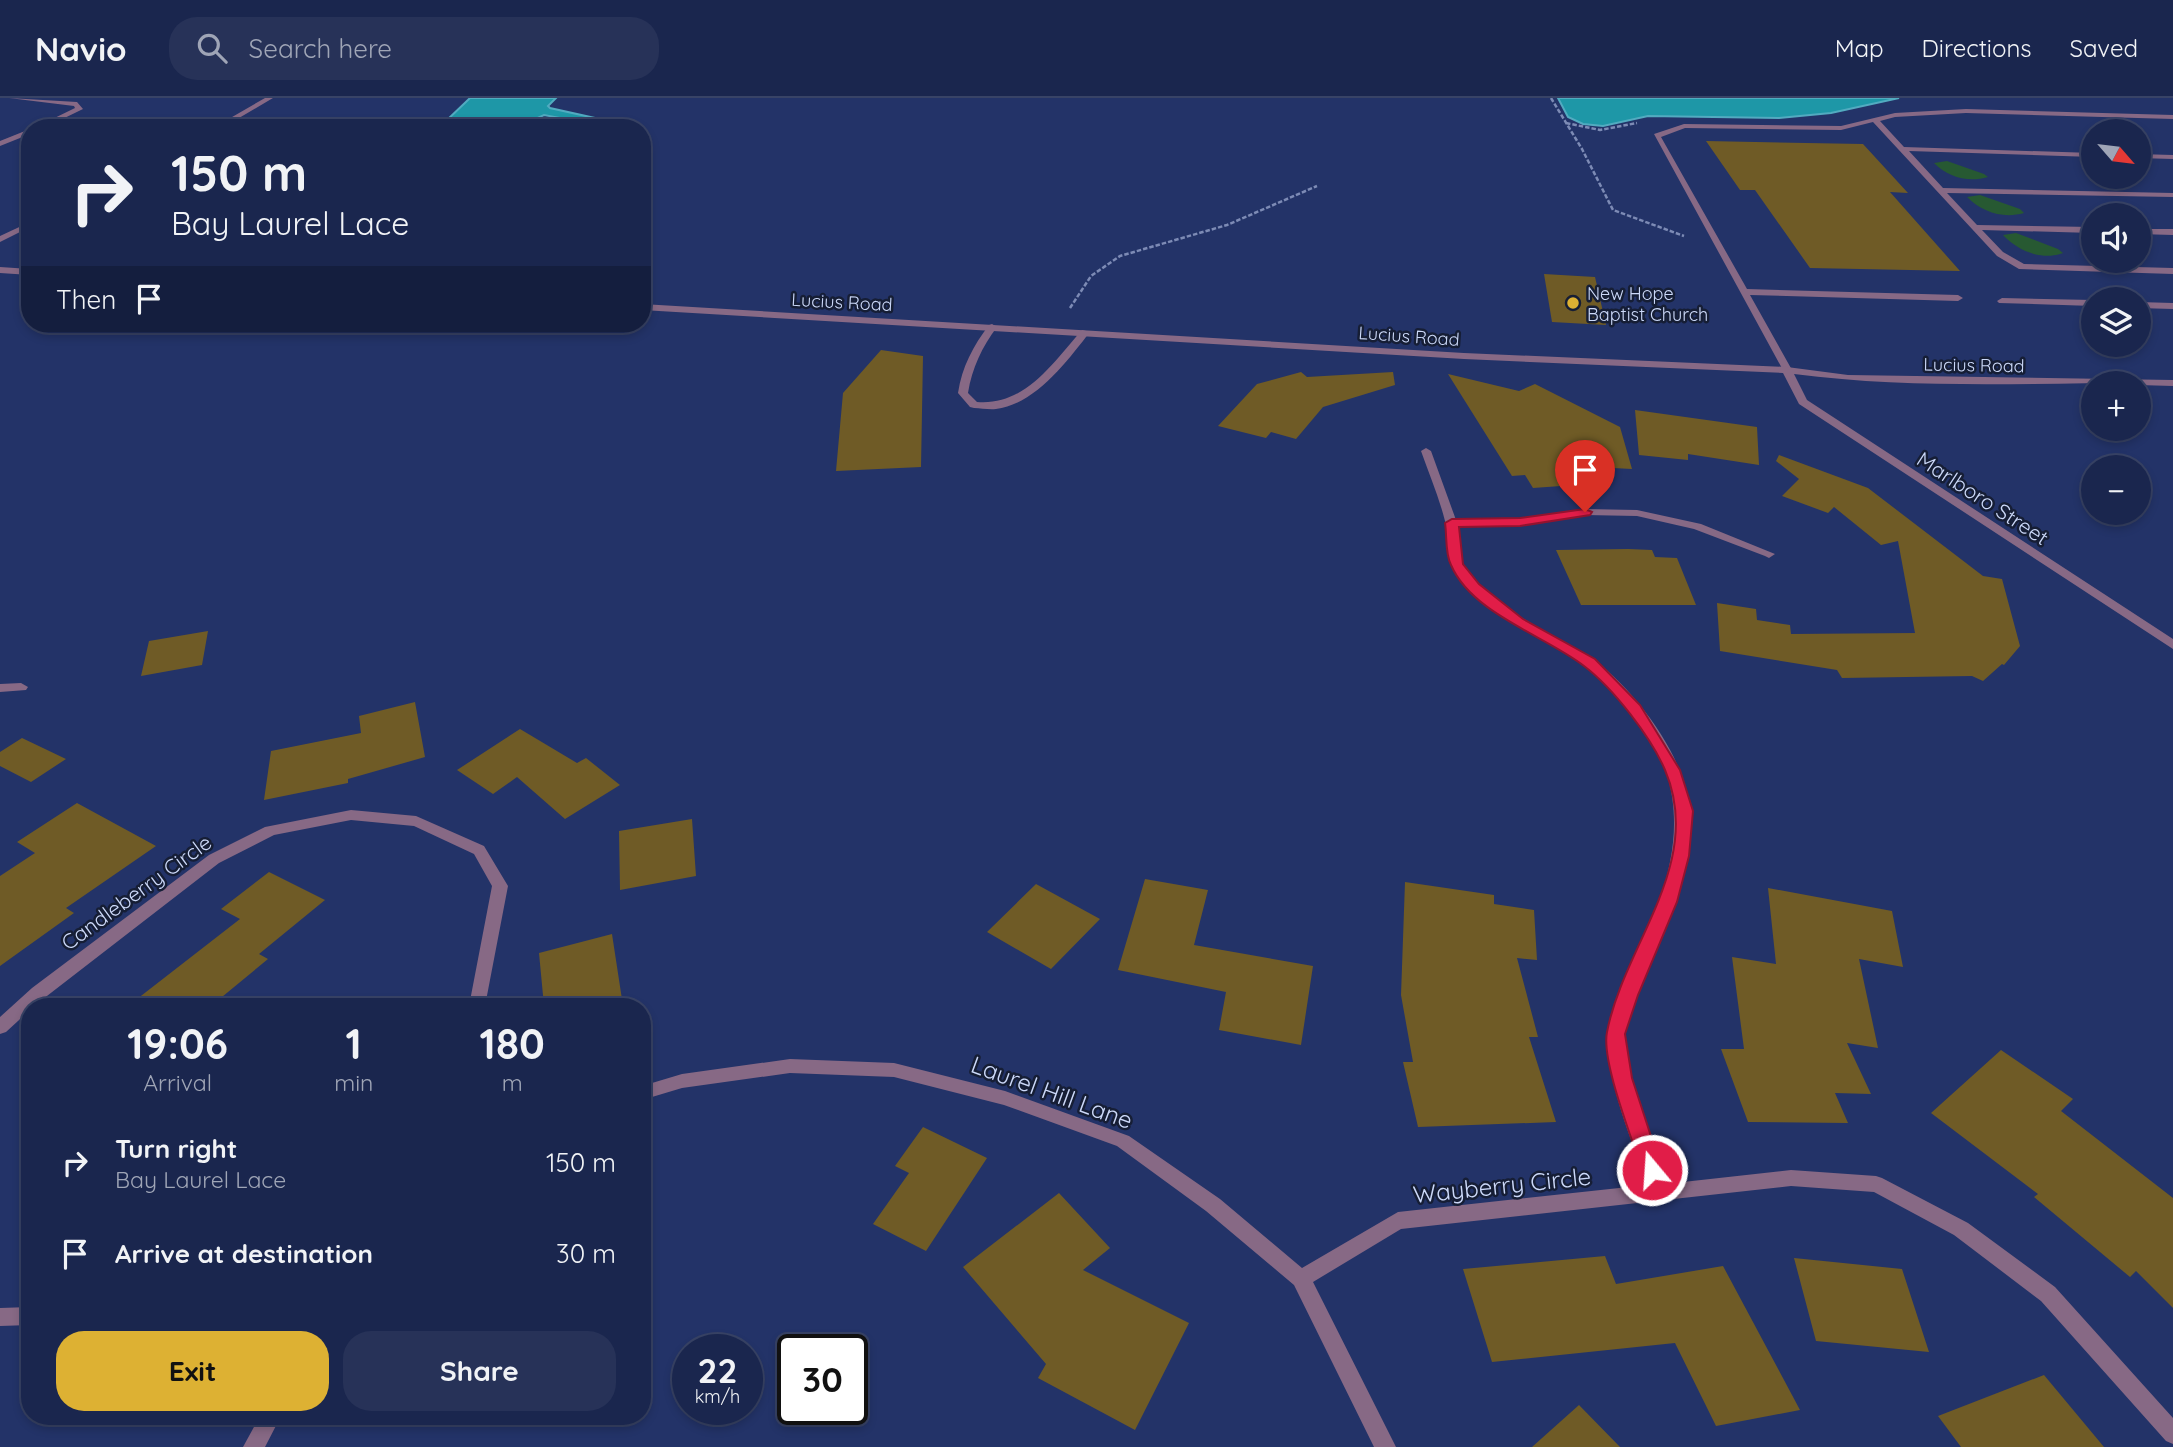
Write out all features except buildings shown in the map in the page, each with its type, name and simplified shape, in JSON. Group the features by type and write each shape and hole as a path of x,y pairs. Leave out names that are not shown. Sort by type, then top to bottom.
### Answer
{"street":[{"path":"12,98 77,104 79,109 57,119"},
{"path":"232,119 270,98"},
{"path":"2173,117 1966,111 1895,116 1876,121 2000,254 2022,267 2173,271"},
{"name":"Marlboro Street","path":"1876,121 1841,128 1684,126 1657,136 1803,402 2173,645"},
{"path":"0,144 21,135"},
{"path":"1901,149 2081,155"},
{"path":"2151,156 2173,157"},
{"path":"1939,190 2173,195"},
{"path":"1975,227 2081,230"},
{"path":"0,239 21,228"},
{"path":"2151,231 2173,232"},
{"path":"0,270 21,271"},
{"path":"1743,292 1958,298"},
{"path":"2002,301 2081,303"},
{"path":"2151,305 2173,306"},
{"name":"Lucius Road","path":"651,308 1464,356 1787,370 1848,378 2173,383"},
{"path":"992,327 982,340 965,376 963,393 974,405 997,406 1019,397 1045,377 1085,332"},
{"path":"1426,451 1452,523 1457,564 1474,587 1518,622 1589,662 1635,709 1672,770 1684,811 1681,856 1668,902 1628,995 1616,1034 1622,1078 1660,1192"},
{"path":"1452,523 1520,522 1585,512 1637,513 1697,526 1769,554"},
{"path":"0,688 21,687"},
{"name":"Candleberry Circle","path":"32,998 214,859 270,831 351,815 416,821 479,850 500,886 479,998"},
{"name":"Candleberry Circle","path":"0,1027 21,1008"},
{"name":"Laurel Hill Lane","path":"651,1090 682,1081 790,1066 894,1070 1005,1098 1123,1141 1213,1205 1301,1279 1385,1447"},
{"name":"Wayberry Circle","path":"1301,1279 1398,1221 1791,1178 1876,1184 1961,1229 2048,1294 2173,1434"},
{"path":"0,1317 21,1316"},
{"path":"254,1447 266,1425"}],"path":[{"path":"1551,98 1614,210 1685,237"},
{"path":"1069,331 1069,309 1091,276 1119,259 1157,241 1194,235 1227,225 1284,203 1317,186"}],"shaded area":[{"path":"470,98 556,98 548,106 550,108 600,119 566,119 544,115 535,119 448,119"},
{"path":"1558,98 1899,98 1831,113 1779,118 1648,116 1603,126 1583,124 1568,117"},
{"path":"1947,161 1988,177 1959,178 1934,163"},
{"path":"1980,195 2020,209 2024,213 1993,213 1979,207 1967,197"},
{"path":"2016,233 2063,253 2047,256 2031,253 2016,246 2003,235"}],"place":[{"name":"New Hope Baptist Church","path":"1573,303"}],"route":[{"path":"1585,512 1520,522 1452,523 1457,564 1474,587 1518,622 1589,662 1635,709 1672,770 1684,811 1681,856 1668,902 1628,995 1616,1034 1622,1078 1652,1170"}]}
